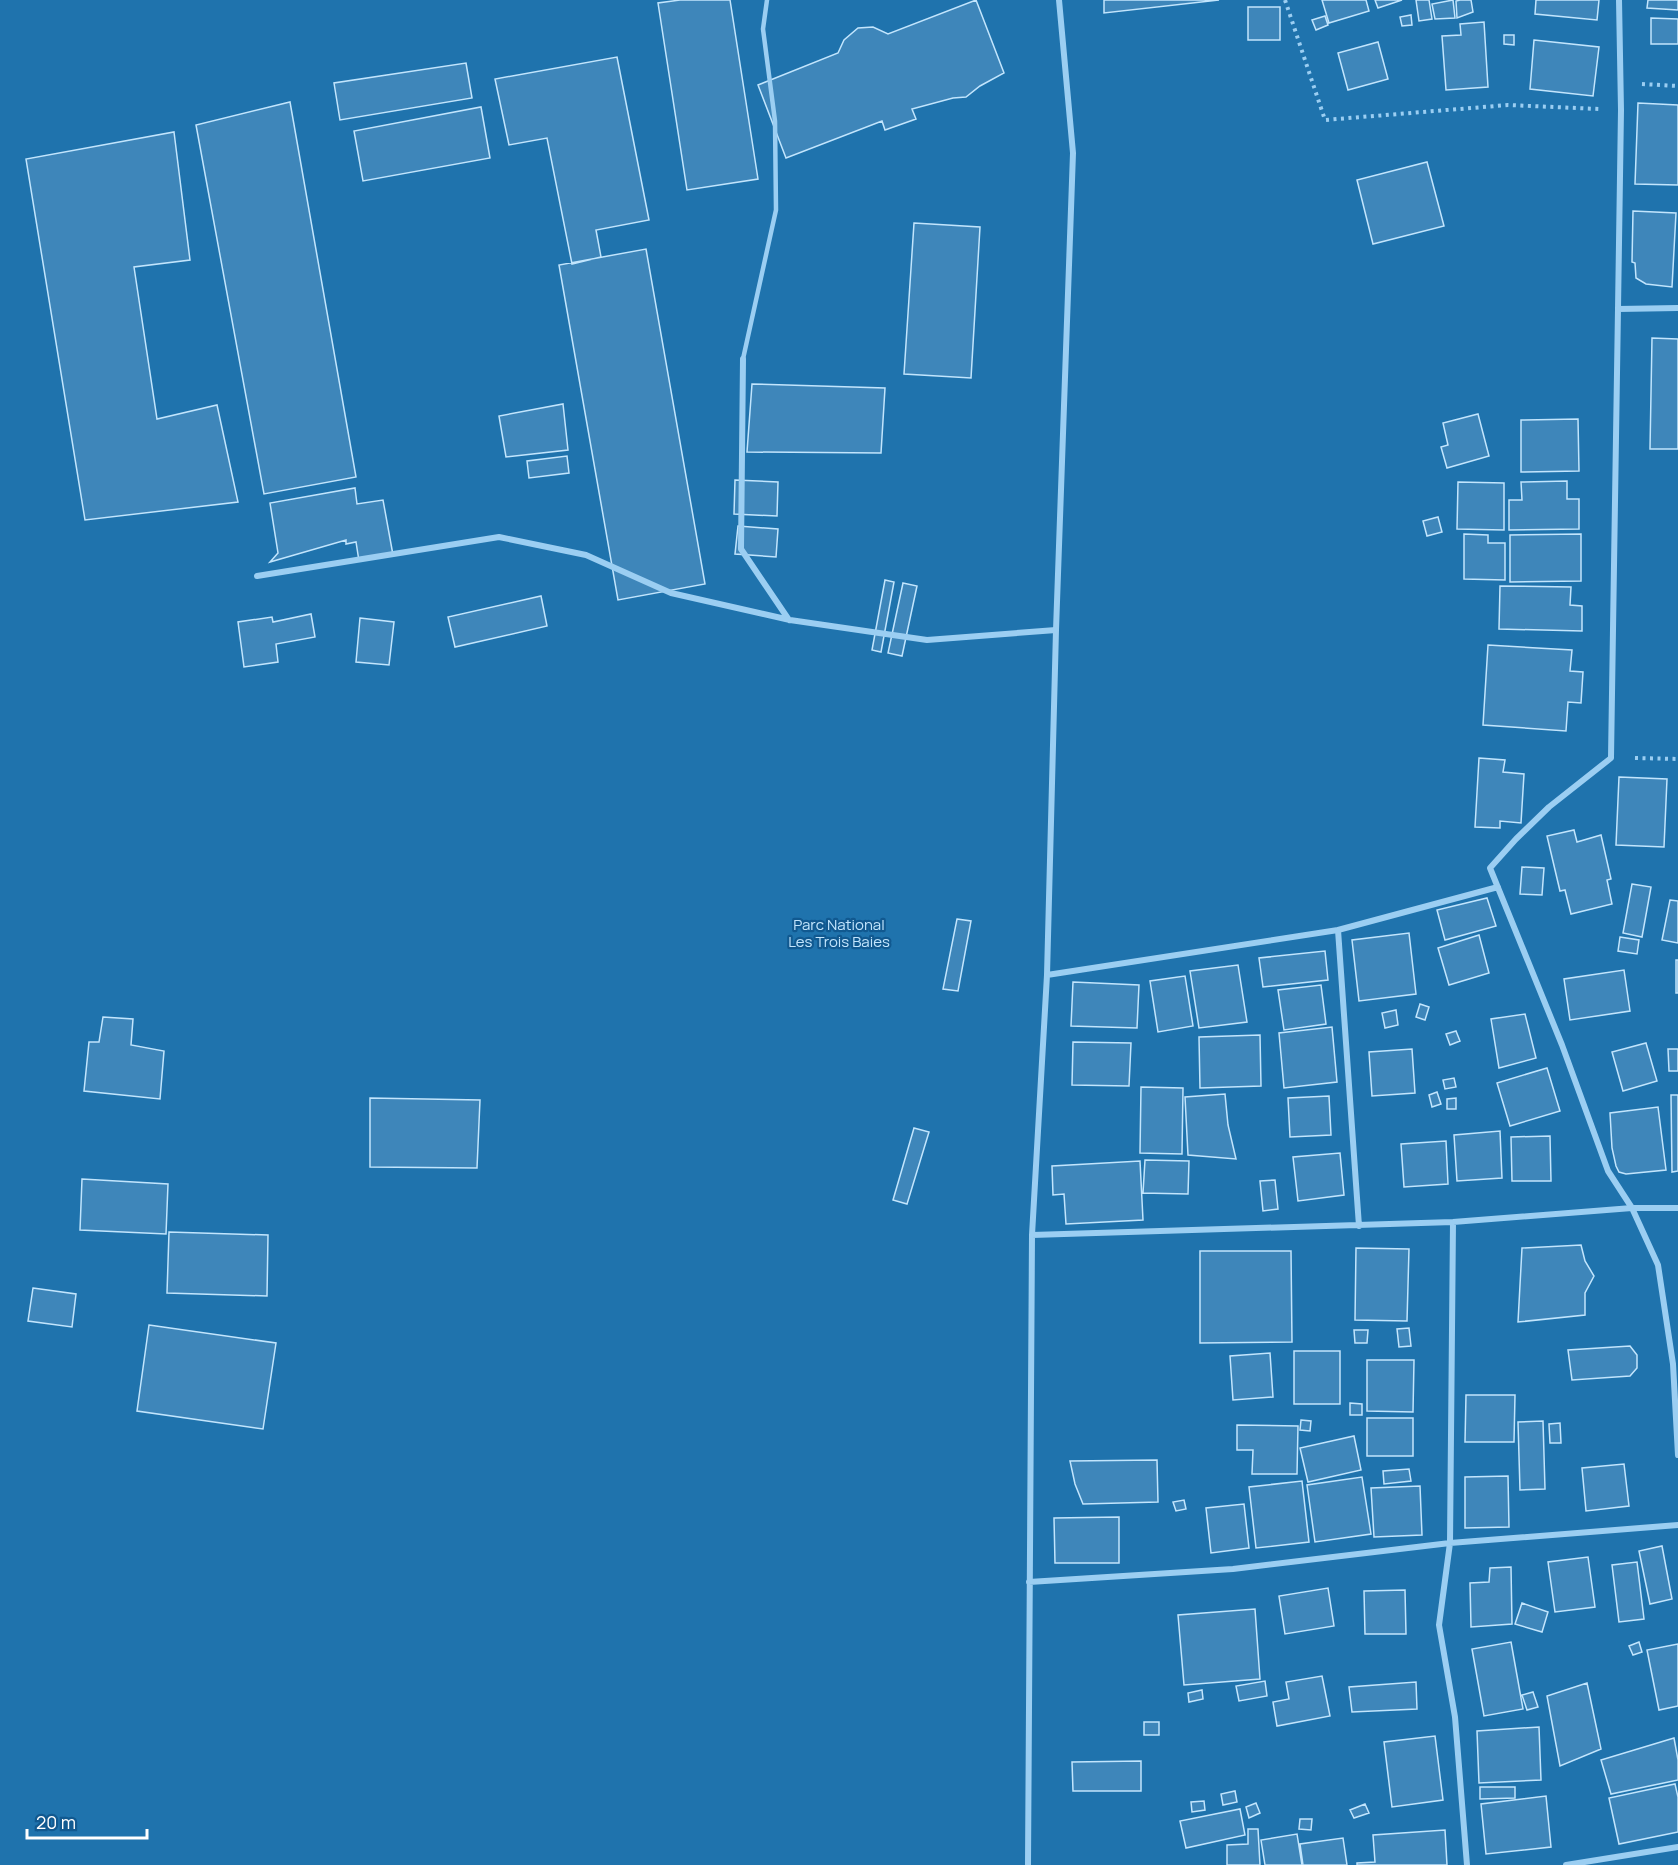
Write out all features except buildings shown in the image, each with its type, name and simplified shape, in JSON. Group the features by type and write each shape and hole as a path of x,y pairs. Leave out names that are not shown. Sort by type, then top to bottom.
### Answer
{"street":[{"path":"1028,1865 1032,1235 1047,975 1056,630 1073,153 1059,0"},
{"path":"1619,0 1621,110 1611,758 1549,807 1490,868 1562,1045 1608,1171 1632,1208 1658,1265 1673,1364 1678,1455"},
{"path":"1618,309 1678,308"},
{"path":"742,359 741,549 790,620"},
{"path":"256,576 499,537 586,555 671,593 790,620 927,640 1056,630"},
{"path":"1047,975 1338,930 1498,887"},
{"path":"1338,930 1359,1226"},
{"path":"1032,1235 1359,1226 1453,1222 1632,1208 1678,1208"},
{"path":"1453,1222 1450,1543 1439,1625 1455,1717 1467,1865"},
{"path":"1029,1582 1233,1569 1450,1543 1678,1525"},
{"path":"1566,1865 1678,1847"}],"lane":[{"path":"742,359 776,210 775,121 763,29 767,0"}],"path":[{"path":"1285,0 1325,120 1508,105 1621,110"},
{"path":"1620,82 1678,86"},
{"path":"1611,758 1678,759"}],"green space":[{"name":"Parc National Les Trois Baies","path":"0,0 1678,0 1678,1865 0,1865"}]}
